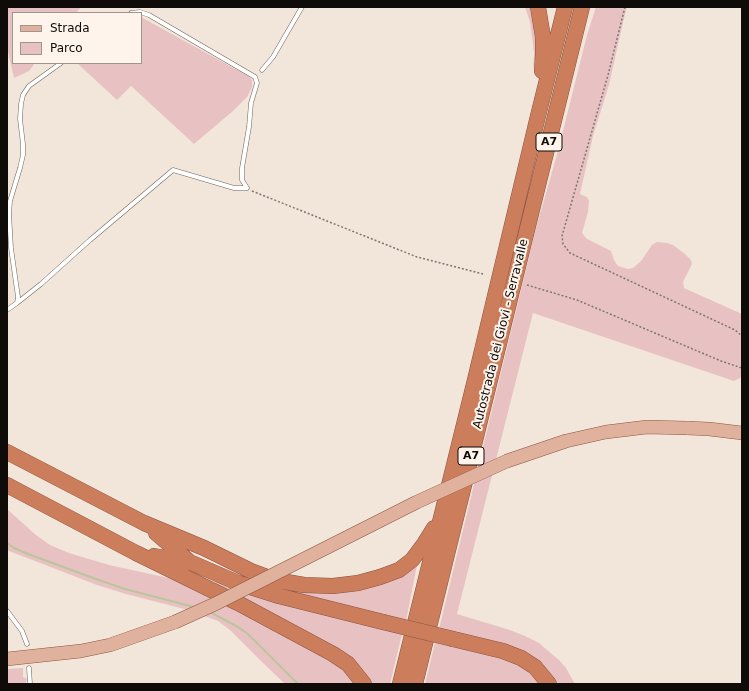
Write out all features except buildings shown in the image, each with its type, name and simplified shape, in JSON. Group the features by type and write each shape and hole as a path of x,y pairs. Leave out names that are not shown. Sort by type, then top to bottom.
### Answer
{"highway":[{"path":"537,120 543,54 543,37 538,7"},
{"path":"541,76 556,7"},
{"name":"Autostrada dei Giovi - Serravalle","path":"400,684 565,7"},
{"name":"Autostrada dei Giovi - Serravalle","path":"415,684 582,7"},
{"path":"570,56 593,7"},
{"path":"7,452 144,523 204,548 251,571 275,580 304,586 333,586 358,583 399,570 412,560 424,544 431,534 443,509"},
{"path":"7,485 136,553 245,607 333,654 348,664 364,684"},
{"path":"144,523 192,563"},
{"path":"136,553 192,563 238,583 279,596 503,651 521,658 535,667 549,684"},
{"path":"422,684 435,604"}],"main road":[{"path":"7,659 81,651 110,644 175,622 417,502 507,461 536,450 566,441 606,432 647,427 709,429 742,433"},
{"path":"7,664 19,663 44,656"}],"lane":[{"path":"262,70 273,57 302,7"},
{"path":"142,13 149,15 255,77 257,83 251,103 249,127 242,168 242,180 247,188"},
{"path":"17,303 18,297 11,248 9,214 10,201 23,155 20,104 24,92 29,86 60,64"},
{"path":"7,310 173,170 229,187 247,188"},
{"path":"7,611 22,632 27,644"},
{"path":"29,668 30,684"}],"path":[{"path":"625,7 608,75 562,236 563,244 570,253 730,328 742,336"},
{"path":"247,188 259,195 417,257 483,274"},
{"path":"527,285 577,300 721,361 742,368"}],"green space":[{"path":"7,7 81,7 77,12 12,12 12,64 34,64 29,71 14,78 7,47"},
{"path":"525,7 533,7 538,43 533,70 534,53 530,22"},
{"path":"596,7 627,7 609,85 593,136 580,194 587,197 589,201 588,212 582,233 587,239 611,251 618,266 628,269 633,268 641,261 652,245 657,242 673,245 685,254 691,260 692,264 683,282 684,288 742,314 742,377 734,381 533,313 457,614 510,630 539,643 559,660 566,668 575,684 555,684 552,678 439,629 536,228 558,151 587,35"},
{"path":"142,18 248,76 252,80 252,87 247,97 194,144 131,86 117,100 78,64 142,64"},
{"path":"7,509 36,535 50,545 69,553 109,565 178,580 323,653 361,684 285,684 231,631 218,621 188,610 97,585 9,551 7,550"},
{"path":"418,560 406,621 261,586 220,565 223,561 306,589"},
{"path":"216,581 402,634 390,684 372,684 365,674 214,586"},
{"path":"435,643 501,657 518,663 530,671 542,684 425,684"},
{"path":"23,668 23,677 27,679 25,684 7,684 7,669"}],"waterway":[{"path":"7,543 28,554 125,589 194,607"},
{"path":"210,612 248,634 298,684"}]}
